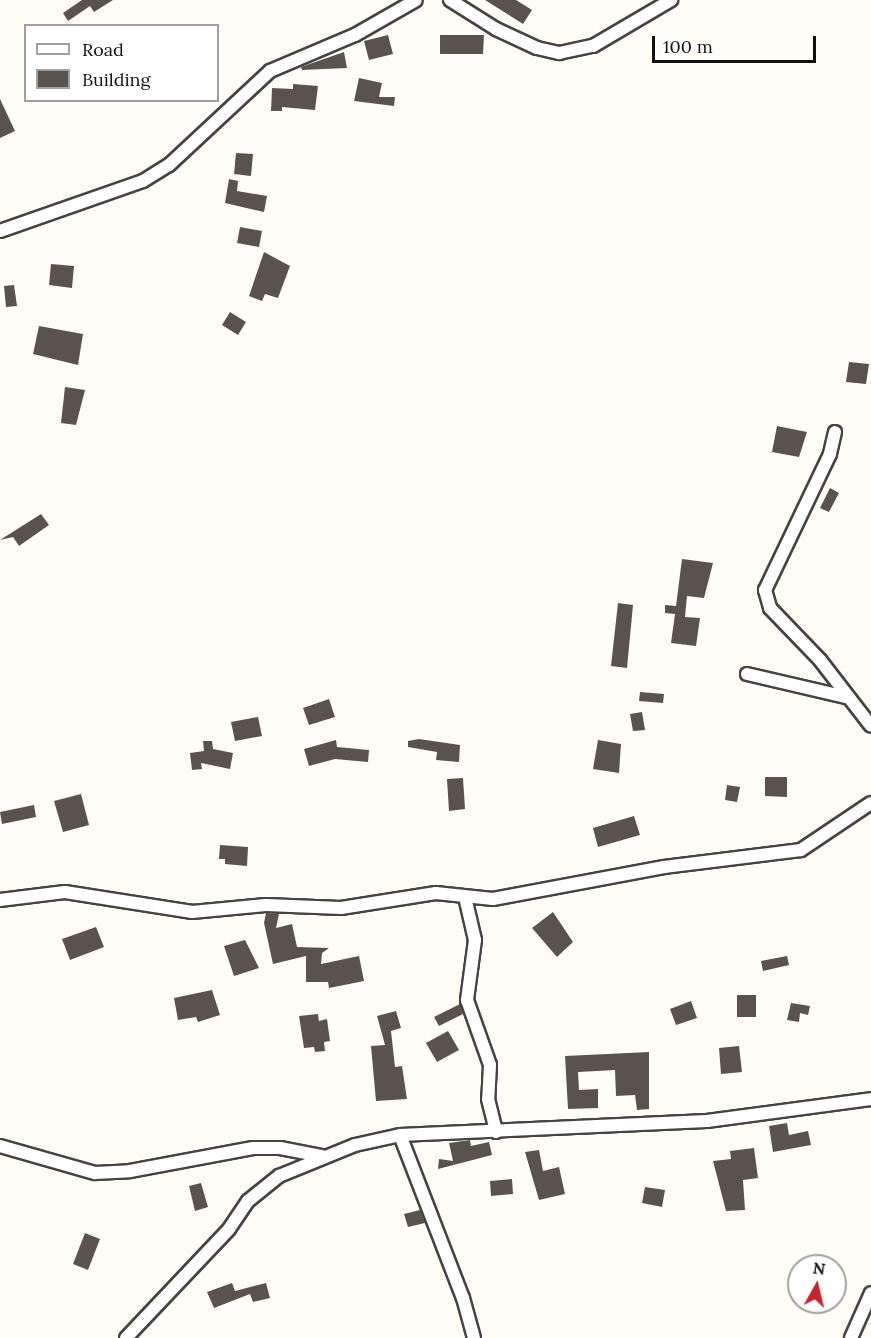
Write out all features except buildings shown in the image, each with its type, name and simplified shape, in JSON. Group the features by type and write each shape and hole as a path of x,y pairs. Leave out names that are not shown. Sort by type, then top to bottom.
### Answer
{"street":[{"path":"0,231 143,181 169,165 270,71 355,36 416,0"},
{"path":"450,0 506,34 559,53 593,46 671,0"},
{"path":"835,432 830,454 765,590 770,608 820,660 846,697 871,726"},
{"path":"747,674 846,697"},
{"path":"0,900 65,892 121,898 172,911 218,912 266,905 341,908 436,893 493,899 664,867 783,854 818,842 871,803"},
{"path":"465,897 475,940 467,1000 490,1065 488,1099 496,1132"},
{"path":"126,1338 229,1229 248,1201 279,1176 322,1156 400,1135 707,1121 871,1099"},
{"path":"400,1135 463,1298 474,1338"},
{"path":"0,1146 95,1173 129,1172 253,1148 280,1148 322,1156"},
{"path":"851,1338 871,1293"}]}
